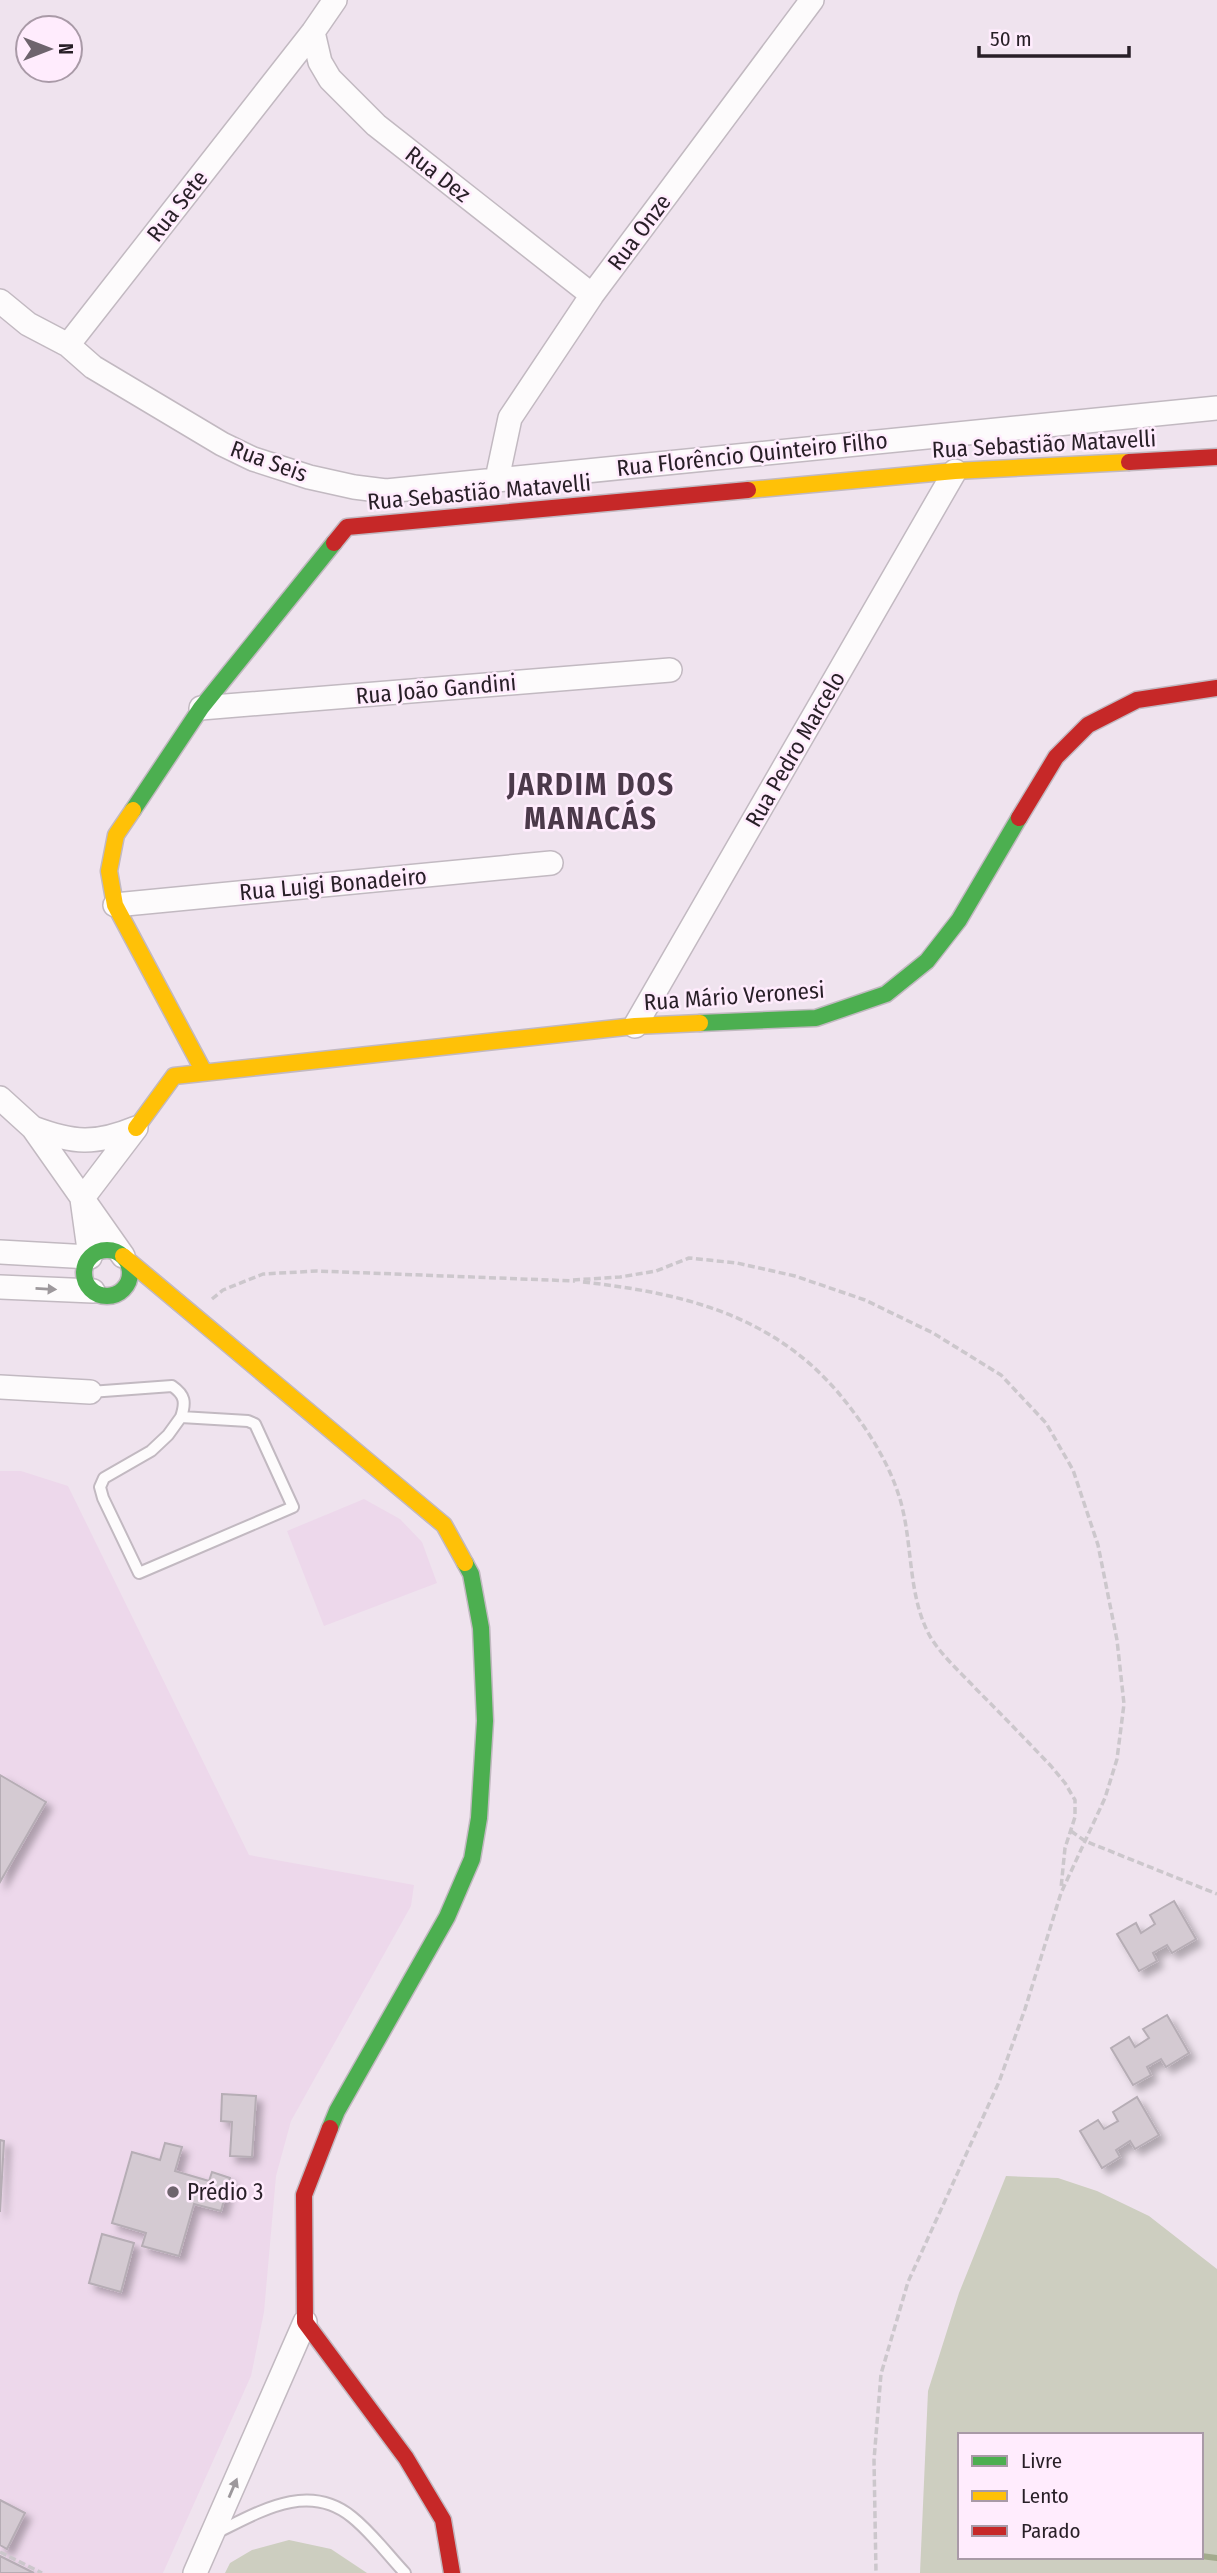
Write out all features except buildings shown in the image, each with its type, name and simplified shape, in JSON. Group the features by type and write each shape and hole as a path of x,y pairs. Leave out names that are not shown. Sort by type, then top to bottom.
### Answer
{"street":[{"name":"Rua Sete","path":"68,345 313,32 335,0"},
{"name":"Rua Onze","path":"496,479 510,418 592,295 812,0"},
{"name":"Rua Dez","path":"313,32 320,62 330,79 376,125 592,295"},
{"path":"0,301 28,324 68,345"},
{"name":"Rua Seis","path":"68,345 93,367 174,417 232,449 282,469 354,487 386,491 496,479"},
{"name":"Rua Florêncio Quinteiro Filho","path":"496,479 1217,408"},
{"name":"Rua Sebastião Matavelli","path":"204,1072 115,905 109,871 116,835 201,708 347,527 955,471 1217,457"},
{"name":"Rua Pedro Marcelo","path":"635,1027 955,471"},
{"name":"Rua João Gandini","path":"201,708 670,670"},
{"name":"Rua Mário Veronesi","path":"136,1128 174,1076 635,1027 816,1018 886,994 927,961 959,920 1056,757 1088,724 1137,700 1217,688"},
{"name":"Rua Luigi Bonadeiro","path":"115,905 551,863"},
{"path":"0,1098 33,1128 128,1262 130,1278 122,1291"},
{"path":"33,1128 63,1139 90,1141 113,1138 136,1128"},
{"path":"93,1291 87,1286 84,1271 90,1257 82,1199 136,1128"},
{"path":"0,1252 90,1257 103,1249 117,1251 444,1525 471,1574 481,1628 485,1721 479,1818 472,1860 447,1917 337,2111 304,2195 305,2322 195,2573"},
{"path":"0,1287 93,1291 107,1296 122,1291 144,1292 172,1297"},
{"path":"0,1387 90,1392"},
{"path":"305,2322 406,2458 443,2519 452,2573"}],"lane":[{"path":"90,1392 172,1386 182,1393 186,1403 168,1435 152,1451 104,1478 100,1487 139,1573 293,1507 255,1423 180,1417"},
{"path":"213,2534 284,2502 316,2499 339,2508 353,2518 405,2573"}],"path":[{"path":"573,1280 656,1271 689,1258 737,1263 794,1276 865,1300 933,1333 1001,1375 1046,1423 1073,1470 1098,1545 1117,1640 1124,1704 1117,1759 1104,1798 1061,1893 999,2082 908,2282 881,2374 874,2460 876,2573"},
{"path":"194,1315 223,1290 263,1274 317,1271 573,1280 641,1288 698,1303 753,1324 798,1352 840,1394 873,1438 899,1494 919,1608 931,1637 950,1662 1065,1783 1075,1800 1075,1817 1065,1848 1061,1893"},
{"path":"1071,1831 1086,1841 1217,1894"},
{"path":"0,2552 42,2573"}],"shaded area":[{"path":"0,1471 21,1471 68,1486 249,1855 414,1885 411,1906 291,2121 276,2176 264,2312 251,2376 163,2573 0,2573"},
{"path":"364,1499 400,1519 422,1542 437,1583 324,1626 287,1531"},
{"path":"1006,2176 1058,2178 1097,2191 1149,2216 1217,2269 1217,2573 920,2573 928,2391 959,2293"},
{"path":"289,2540 331,2549 367,2573 225,2573 230,2563 252,2550"}],"waterway":[{"path":"1203,2556 1217,2558"}],"traffic: fast":[{"path":"133,810 201,708 334,543"},
{"path":"700,1023 816,1018 886,994 927,961 959,920 1019,818"},
{"path":"107,1250 124,1256 130,1273 124,1290 107,1296 90,1290 84,1273 90,1256 107,1250"},
{"path":"330,2128 337,2111 447,1917 472,1859 479,1818 485,1721 481,1628 471,1574 465,1563"}],"traffic: slow":[{"path":"748,490 955,471 1129,462"},
{"path":"133,810 116,835 109,871 115,905 204,1072"},
{"path":"136,1128 174,1076 635,1026 700,1023"},
{"path":"123,1256 444,1525 465,1563"}],"traffic: jam":[{"path":"1129,462 1217,457"},
{"path":"334,543 347,527 748,490"},
{"path":"1019,818 1056,757 1088,725 1137,700 1217,688"},
{"path":"330,2128 304,2195 305,2322 406,2458 443,2520 452,2573"}],"place":[{"name":"Prédio 3","path":"173,2192"}],"district":[{"name":"JARDIM DOS MANACÁS","path":"591,802"}]}
